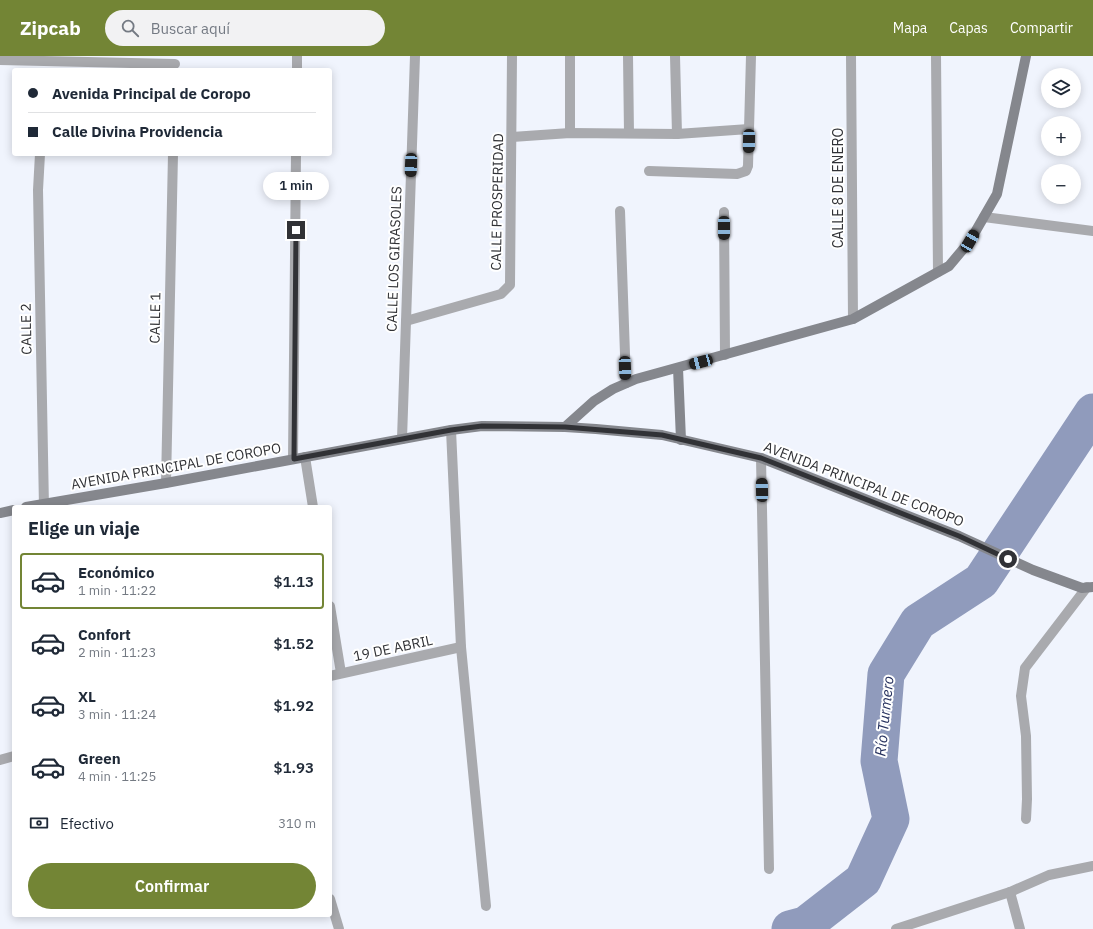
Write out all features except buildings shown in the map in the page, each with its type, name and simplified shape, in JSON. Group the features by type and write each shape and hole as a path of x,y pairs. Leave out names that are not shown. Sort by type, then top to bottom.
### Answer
{"street":[{"path":"297,56 297,68"},
{"name":"CALLE LOS GIRASOLES","path":"402,439 415,56"},
{"name":"CALLE PROSPERIDAD","path":"406,321 501,294 510,285 512,56"},
{"path":"570,56 570,133"},
{"path":"628,56 629,133"},
{"path":"675,56 677,134"},
{"path":"648,171 742,173 746,171 748,166 751,56"},
{"name":"CALLE 8 DE ENERO","path":"851,56 853,319"},
{"path":"936,56 938,272"},
{"path":"565,427 594,401 626,383 853,319 949,266 970,241 997,194 1026,56"},
{"path":"0,60 44,62 175,63"},
{"path":"512,137 570,133 677,134 749,129"},
{"name":"CALLE 2","path":"40,156 38,190 44,505"},
{"name":"CALLE 1","path":"166,483 173,156"},
{"path":"294,459 296,156"},
{"path":"620,211 626,383"},
{"path":"724,212 725,355"},
{"path":"984,217 1093,231"},
{"path":"678,368 681,440"},
{"name":"AVENIDA PRINCIPAL DE COROPO","path":"44,505 451,430 482,426 565,427 662,435 761,458 959,536 1033,570 1082,588 1090,587"},
{"path":"451,430 461,647 486,906"},
{"path":"305,457 313,505"},
{"path":"761,458 769,869"},
{"path":"0,513 12,510"},
{"path":"1026,819 1026,736 1020,696 1025,668 1090,587"},
{"path":"332,618 341,673"},
{"name":"19 DE ABRIL","path":"332,675 461,647"},
{"path":"0,760 12,757"},
{"path":"896,929 1010,892 1049,875 1093,866"},
{"path":"1010,892 1020,929"},
{"path":"332,906 339,929"}],"waterway":[{"name":"Río Turmero","path":"790,929 805,925 863,880 891,819 879,761 886,674 918,622 981,581 1093,412"}],"route":[{"path":"296,230 294,459 451,430 482,426 565,427 662,435 761,458 959,536 1008,559"}]}
